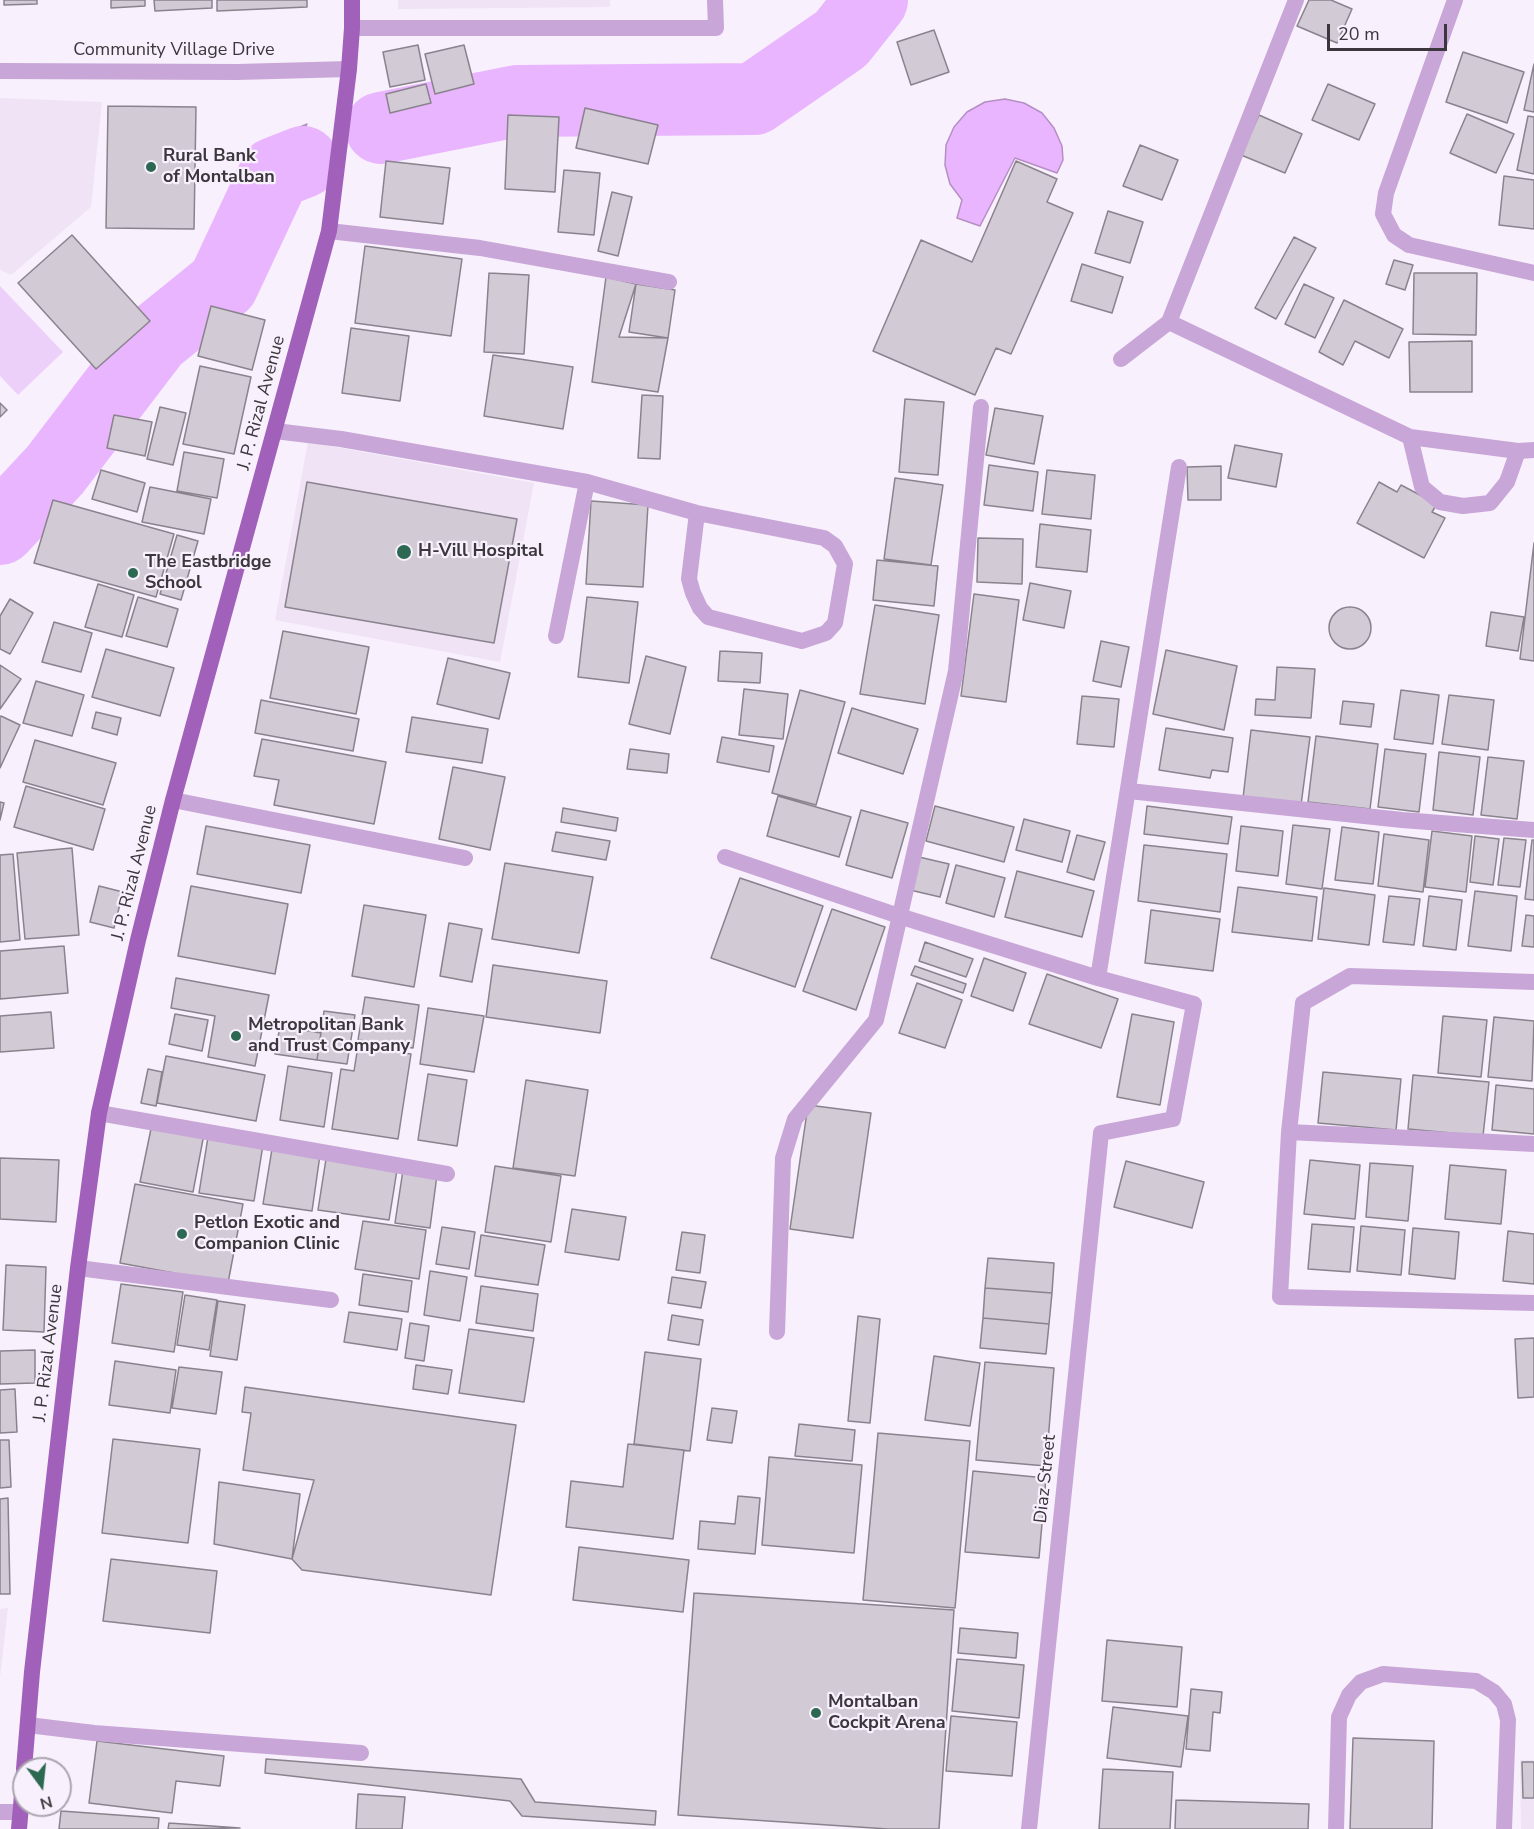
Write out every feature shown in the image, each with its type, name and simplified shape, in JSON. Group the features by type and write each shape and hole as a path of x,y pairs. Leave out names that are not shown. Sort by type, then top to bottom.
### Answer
{"main road":[{"name":"J. P. Rizal Avenue","path":"25,1757 32,1672 78,1268 99,1113 138,940 173,800 329,231 349,69 352,0"}],"street":[{"path":"352,28 716,28 715,0"},
{"path":"1121,359 1169,322 1296,0"},
{"path":"1455,0 1386,193 1383,214 1394,236 1409,245 1534,273"},
{"name":"Community Village Drive","path":"0,70 237,72 349,69"},
{"path":"329,231 480,248 669,282"},
{"path":"1169,322 1410,437 1526,450 1507,482 1490,503 1463,506 1440,502 1422,487 1410,437"},
{"path":"777,1332 783,1158 795,1119 876,1020 956,671 981,406"},
{"path":"275,431 341,439 587,482 697,513 824,538 835,546 845,564 836,623 826,633 802,641 708,617 700,608 689,579 697,513"},
{"path":"725,857 899,916 1098,978 1179,467"},
{"path":"556,636 587,482"},
{"path":"1129,791 1402,820 1534,830"},
{"path":"173,800 465,858"},
{"path":"1534,982 1350,976 1303,1003 1289,1132 1280,1297 1534,1304"},
{"name":"Diaz Street","path":"1029,1829 1101,1133 1173,1119 1194,1004 1098,978"},
{"path":"99,1113 447,1174"},
{"path":"1289,1132 1534,1144"},
{"path":"78,1268 332,1300"},
{"path":"1336,1829 1339,1717 1350,1695 1361,1682 1383,1674 1476,1681 1494,1692 1504,1704 1508,1720 1504,1829"},
{"path":"28,1725 94,1733 361,1753"},
{"path":"0,1812 20,1821"}],"shaded area":[{"path":"398,0 610,0 610,7 398,9"},
{"path":"0,98 102,102 91,207 11,275 0,270"},
{"path":"1005,99 1024,103 1042,113 1054,128 1062,146 1063,160 1057,173 1015,158 980,226 957,218 962,200 950,184 945,165 946,145 954,127 967,112 985,102"},
{"path":"307,124 268,211 263,256 238,243 257,165 277,137"},
{"path":"0,286 63,352 18,395 0,376"},
{"name":"H-Vill Hospital","path":"308,442 534,483 500,662 275,620"},
{"path":"8,1608 0,1677 0,1609"},
{"path":"1520,1760 1534,1760 1534,1829 1521,1829"}],"building":[{"path":"4,0 37,0 37,4 4,5"},
{"path":"111,0 145,0 145,6 111,8"},
{"path":"154,0 212,0 212,8 155,11"},
{"path":"217,0 307,0 307,7 217,11"},
{"path":"1309,0 1331,0 1352,9 1337,43 1297,26"},
{"path":"934,30 949,72 911,85 897,42"},
{"path":"418,45 425,80 390,87 383,52"},
{"path":"464,45 474,84 435,94 425,54"},
{"path":"1463,52 1524,72 1507,123 1446,102"},
{"path":"1534,64 1534,112 1524,110"},
{"path":"426,84 431,103 390,113 386,94"},
{"path":"1328,84 1375,104 1359,140 1312,120"},
{"name":"Rural Bank of Montalban","path":"108,106 196,107 194,229 106,228"},
{"path":"585,108 658,125 648,164 576,148"},
{"path":"1467,114 1514,134 1496,173 1450,153"},
{"path":"508,115 559,117 555,192 505,189"},
{"path":"1259,115 1302,134 1285,173 1241,155"},
{"path":"1528,116 1534,117 1534,174 1517,170"},
{"path":"1140,145 1178,160 1162,200 1123,186"},
{"path":"386,161 450,168 443,224 380,217"},
{"path":"1016,161 1057,179 1047,202 1073,213 1011,354 996,348 975,395 873,351 921,240 972,262"},
{"path":"564,170 600,173 594,235 558,232"},
{"path":"1504,176 1534,180 1534,229 1499,225"},
{"path":"612,192 632,197 618,256 598,251"},
{"path":"1108,211 1143,222 1130,263 1095,253"},
{"path":"72,235 150,321 96,369 18,283"},
{"path":"1294,237 1316,248 1276,319 1255,308"},
{"path":"365,246 462,259 451,336 355,323"},
{"path":"1394,260 1413,265 1405,290 1386,284"},
{"path":"1082,264 1123,277 1112,313 1071,301"},
{"path":"489,273 529,275 524,354 484,352"},
{"path":"1414,273 1477,273 1476,335 1413,334"},
{"path":"606,277 636,284 619,337 668,338 658,392 592,382"},
{"path":"636,284 675,290 668,338 629,332"},
{"path":"1304,284 1334,298 1315,338 1285,324"},
{"path":"1344,300 1403,329 1389,358 1355,341 1343,365 1319,352"},
{"path":"211,306 265,320 252,370 198,356"},
{"path":"351,328 409,336 400,401 342,393"},
{"path":"1472,341 1472,392 1410,392 1409,342"},
{"path":"493,355 573,367 563,429 484,416"},
{"path":"200,366 251,377 234,454 183,444"},
{"path":"642,395 663,396 660,459 638,458"},
{"path":"905,399 944,402 938,475 899,472"},
{"path":"0,403 7,410 0,417"},
{"path":"160,407 186,413 173,465 147,459"},
{"path":"995,408 1043,416 1034,464 986,455"},
{"path":"114,415 152,422 145,456 107,448"},
{"path":"1235,445 1282,454 1276,487 1228,478"},
{"path":"184,452 224,459 217,498 177,491"},
{"path":"989,465 1038,472 1033,511 984,505"},
{"path":"1221,466 1221,500 1188,500 1187,467"},
{"path":"101,470 145,483 137,512 92,499"},
{"path":"1047,470 1095,475 1091,519 1042,514"},
{"path":"895,478 943,485 931,565 884,559"},
{"name":"H-Vill Hospital","path":"307,482 517,519 494,643 285,607"},
{"path":"1379,482 1397,492 1401,485 1437,504 1432,512 1445,518 1424,558 1357,523"},
{"path":"150,487 211,499 204,534 142,522"},
{"path":"53,500 174,534 156,597 34,563"},
{"path":"591,501 648,505 643,587 586,584"},
{"path":"1040,524 1091,530 1087,572 1036,567"},
{"path":"177,535 198,541 181,600 160,594"},
{"path":"978,538 1023,539 1022,584 977,582"},
{"path":"1534,543 1534,661 1520,659"},
{"path":"877,560 938,566 934,606 873,600"},
{"path":"1030,583 1071,591 1064,628 1023,620"},
{"path":"98,584 134,595 122,637 85,627"},
{"path":"974,594 1019,600 1006,702 961,696"},
{"path":"138,597 178,609 167,647 126,636"},
{"path":"587,597 638,602 629,683 578,677"},
{"path":"10,599 33,613 10,654 0,649 0,616"},
{"path":"875,605 939,615 925,704 860,694"},
{"path":"1350,607 1365,613 1371,628 1365,643 1350,649 1335,643 1329,628 1335,613"},
{"path":"1491,612 1524,617 1518,651 1486,646"},
{"path":"54,622 92,633 81,672 42,662"},
{"path":"283,631 369,647 356,714 270,698"},
{"path":"1101,641 1129,647 1121,687 1093,681"},
{"path":"106,649 174,668 160,716 92,697"},
{"path":"1166,650 1237,666 1224,730 1153,714"},
{"path":"720,651 762,653 760,683 718,681"},
{"path":"646,656 686,667 670,734 629,724"},
{"path":"448,658 510,673 499,719 437,704"},
{"path":"0,665 21,679 0,709"},
{"path":"1277,667 1315,669 1311,718 1255,715 1256,699 1275,700"},
{"path":"36,681 84,695 72,736 23,723"},
{"path":"744,689 788,694 783,739 739,735"},
{"path":"800,690 845,702 816,805 772,793"},
{"path":"1401,690 1439,695 1433,744 1394,739"},
{"path":"1449,695 1494,700 1488,750 1442,744"},
{"path":"1082,696 1119,699 1114,747 1077,744"},
{"path":"261,700 359,719 353,751 255,733"},
{"path":"1343,701 1374,704 1371,727 1340,724"},
{"path":"852,708 918,729 903,774 838,753"},
{"path":"96,712 121,718 117,735 92,728"},
{"path":"0,717 20,725 0,768"},
{"path":"412,717 488,729 482,763 406,752"},
{"path":"1166,728 1233,738 1228,772 1212,770 1210,778 1159,770"},
{"path":"1251,730 1310,737 1301,805 1243,798"},
{"path":"1316,736 1378,744 1370,809 1308,802"},
{"path":"722,737 774,746 769,772 717,762"},
{"path":"262,739 386,762 374,824 274,805 279,780 254,776"},
{"path":"35,740 116,763 103,805 23,782"},
{"path":"630,749 669,754 667,773 627,769"},
{"path":"1385,749 1426,754 1419,812 1378,807"},
{"path":"1439,752 1480,757 1473,815 1433,810"},
{"path":"1488,757 1524,761 1517,819 1481,815"},
{"path":"453,767 505,777 490,850 439,839"},
{"path":"26,786 105,809 93,850 14,827"},
{"path":"778,796 851,817 839,857 767,836"},
{"path":"0,802 4,803 0,820"},
{"path":"935,806 1014,827 1004,862 926,841"},
{"path":"1147,806 1232,817 1228,844 1144,834"},
{"path":"563,808 618,818 616,831 561,822"},
{"path":"861,810 908,823 892,878 846,865"},
{"path":"1024,819 1070,831 1062,862 1016,850"},
{"path":"1293,825 1330,829 1322,889 1286,884"},
{"path":"206,826 310,845 301,893 197,874"},
{"path":"1241,826 1283,831 1278,876 1236,871"},
{"path":"1342,827 1379,832 1373,884 1335,880"},
{"path":"1432,831 1472,836 1466,892 1425,887"},
{"path":"556,832 610,841 606,860 552,851"},
{"path":"1384,834 1429,840 1423,892 1378,886"},
{"path":"1077,835 1105,842 1094,880 1067,872"},
{"path":"1475,836 1499,839 1493,885 1470,882"},
{"path":"1504,838 1526,840 1520,887 1498,885"},
{"path":"1532,840 1534,840 1534,900 1525,899"},
{"path":"1144,845 1227,854 1220,912 1138,901"},
{"path":"72,848 79,935 25,939 17,853"},
{"path":"13,854 20,940 0,942 0,855"},
{"path":"919,857 949,864 940,897 910,890"},
{"path":"505,863 593,877 579,953 492,939"},
{"path":"956,865 1005,878 994,917 946,903"},
{"path":"1017,871 1094,891 1082,937 1005,917"},
{"path":"740,878 823,906 795,987 711,958"},
{"path":"99,886 123,892 114,928 90,922"},
{"path":"191,886 288,904 275,974 178,956"},
{"path":"1238,887 1317,897 1312,941 1232,932"},
{"path":"1324,888 1375,895 1369,945 1318,939"},
{"path":"1475,891 1517,896 1511,951 1468,946"},
{"path":"1389,896 1420,899 1414,945 1383,942"},
{"path":"1429,896 1462,900 1456,950 1423,946"},
{"path":"364,905 426,915 414,987 352,976"},
{"path":"832,909 885,927 856,1010 803,991"},
{"path":"1151,910 1220,919 1213,971 1145,963"},
{"path":"1526,915 1534,916 1534,947 1522,946"},
{"path":"449,923 482,929 472,982 440,976"},
{"path":"925,942 973,959 966,977 919,961"},
{"path":"64,946 68,993 0,999 0,951"},
{"path":"984,958 1026,973 1013,1011 971,996"},
{"path":"493,965 607,981 600,1033 486,1017"},
{"path":"915,966 966,984 963,993 911,975"},
{"path":"1047,974 1118,999 1101,1048 1029,1024"},
{"name":"Metropolitan Bank and Trust Company","path":"176,978 269,995 255,1066 208,1057 215,1016 171,1008"},
{"path":"917,983 962,1000 945,1048 899,1033"},
{"path":"365,997 419,1005 413,1048 358,1040"},
{"path":"428,1008 484,1016 474,1072 420,1064"},
{"path":"324,1011 355,1015 347,1064 317,1060"},
{"path":"51,1012 54,1048 0,1052 0,1016"},
{"path":"175,1014 208,1020 202,1051 169,1044"},
{"path":"1132,1014 1174,1022 1160,1105 1117,1097"},
{"path":"1443,1016 1487,1020 1481,1077 1438,1073"},
{"path":"1494,1017 1534,1021 1532,1081 1488,1077"},
{"path":"280,1026 321,1033 317,1060 275,1054"},
{"path":"358,1046 411,1054 398,1139 332,1129 341,1069 354,1071"},
{"path":"166,1056 265,1075 256,1121 157,1103"},
{"path":"288,1066 332,1073 324,1127 280,1120"},
{"path":"148,1069 162,1072 156,1106 141,1103"},
{"path":"1323,1072 1401,1079 1396,1130 1318,1123"},
{"path":"428,1074 467,1080 457,1146 418,1140"},
{"path":"1413,1075 1489,1082 1483,1136 1408,1129"},
{"path":"526,1080 588,1090 575,1176 513,1168"},
{"path":"1496,1085 1534,1089 1534,1134 1492,1130"},
{"path":"808,1105 871,1113 853,1238 790,1229"},
{"path":"152,1124 204,1134 193,1192 140,1182"},
{"path":"208,1137 263,1145 254,1201 199,1193"},
{"path":"272,1149 320,1155 312,1211 263,1204"},
{"path":"0,1158 59,1160 56,1222 0,1219"},
{"path":"326,1159 397,1170 389,1220 318,1210"},
{"path":"1310,1160 1360,1165 1355,1219 1304,1214"},
{"path":"1126,1161 1204,1182 1192,1228 1114,1207"},
{"path":"1370,1163 1413,1166 1408,1221 1366,1217"},
{"path":"1450,1165 1506,1170 1501,1224 1445,1219"},
{"path":"495,1166 561,1176 551,1242 485,1232"},
{"path":"403,1170 437,1175 430,1228 395,1223"},
{"name":"Petlon Exotic and Companion Clinic","path":"135,1184 243,1204 228,1283 120,1263"},
{"path":"572,1209 626,1217 619,1260 565,1252"},
{"path":"363,1221 426,1230 419,1279 355,1269"},
{"path":"1312,1224 1354,1227 1350,1272 1308,1269"},
{"path":"1361,1226 1405,1230 1401,1275 1357,1271"},
{"path":"442,1227 475,1232 469,1269 436,1264"},
{"path":"1413,1228 1459,1232 1455,1279 1409,1274"},
{"path":"1508,1231 1534,1234 1534,1284 1503,1281"},
{"path":"682,1232 705,1235 700,1273 676,1270"},
{"path":"481,1235 545,1245 538,1285 475,1276"},
{"path":"988,1258 1054,1263 1052,1293 985,1288"},
{"path":"6,1265 46,1267 44,1332 3,1330"},
{"path":"430,1271 467,1277 460,1321 424,1315"},
{"path":"363,1274 412,1281 408,1312 359,1305"},
{"path":"672,1277 706,1282 701,1308 668,1303"},
{"path":"121,1284 183,1292 174,1352 112,1343"},
{"path":"481,1286 538,1294 533,1331 476,1323"},
{"path":"985,1288 1052,1293 1049,1324 983,1318"},
{"path":"185,1295 217,1300 209,1350 177,1345"},
{"path":"218,1301 245,1305 237,1360 210,1356"},
{"path":"349,1312 402,1319 397,1350 344,1342"},
{"path":"672,1315 703,1320 699,1345 668,1340"},
{"path":"858,1316 880,1319 870,1423 848,1421"},
{"path":"983,1318 1049,1324 1046,1354 980,1348"},
{"path":"410,1323 429,1326 424,1361 405,1358"},
{"path":"469,1329 534,1338 524,1402 459,1393"},
{"path":"1534,1338 1534,1397 1518,1398 1515,1339"},
{"path":"35,1350 35,1383 0,1384 0,1351"},
{"path":"645,1352 701,1359 690,1451 634,1444"},
{"path":"934,1356 980,1363 970,1426 925,1420"},
{"path":"115,1361 176,1370 170,1413 109,1405"},
{"path":"985,1362 1054,1368 1046,1466 976,1460"},
{"path":"416,1365 452,1370 448,1394 413,1389"},
{"path":"179,1367 222,1372 216,1414 172,1408"},
{"path":"245,1387 516,1425 491,1595 302,1570 292,1559 314,1480 243,1470 251,1413 242,1412"},
{"path":"15,1389 17,1432 0,1433 0,1390"},
{"path":"712,1408 737,1411 732,1443 707,1440"},
{"path":"799,1424 855,1430 852,1461 795,1456"},
{"path":"878,1433 970,1441 955,1608 863,1600"},
{"path":"113,1439 200,1449 188,1543 102,1533"},
{"path":"0,1440 9,1440 11,1487 0,1488"},
{"path":"628,1444 684,1450 673,1539 566,1527 571,1481 623,1487"},
{"path":"769,1457 862,1465 854,1553 762,1545"},
{"path":"973,1471 1046,1478 1039,1558 965,1552"},
{"path":"219,1482 300,1494 292,1559 214,1544"},
{"path":"738,1496 760,1498 755,1554 698,1549 700,1521 735,1524"},
{"path":"8,1498 10,1594 0,1594 0,1499"},
{"path":"579,1547 689,1560 683,1612 573,1600"},
{"path":"111,1559 217,1571 210,1633 103,1621"},
{"name":"Montalban Cockpit Arena","path":"694,1593 954,1610 939,1829 888,1829 678,1815"},
{"path":"960,1628 1018,1633 1016,1658 958,1653"},
{"path":"1107,1640 1182,1647 1177,1707 1102,1701"},
{"path":"957,1659 1024,1665 1019,1718 952,1711"},
{"path":"1191,1689 1222,1692 1220,1713 1213,1712 1210,1751 1186,1749"},
{"path":"1113,1707 1188,1716 1181,1767 1107,1758"},
{"path":"951,1716 1017,1722 1012,1776 946,1771"},
{"path":"1353,1738 1434,1741 1432,1829 1350,1829"},
{"path":"97,1741 224,1756 220,1786 176,1781 172,1813 89,1803"},
{"path":"266,1759 521,1779 535,1802 656,1811 655,1825 522,1816 510,1801 265,1773"},
{"path":"1522,1762 1534,1762 1534,1798 1523,1798"},
{"path":"1103,1769 1173,1772 1170,1829 1099,1829"},
{"path":"358,1794 405,1797 402,1829 356,1829"},
{"path":"1176,1800 1309,1804 1308,1829 1175,1829"},
{"path":"72,1812 159,1818 158,1829 59,1829 60,1817 72,1817"},
{"path":"169,1823 240,1828 168,1829"}],"waterway":[{"path":"381,128 517,101 754,99 841,39 872,0"},
{"path":"0,529 55,470 155,339 223,284 275,173 303,162"}],"place":[{"name":"Rural Bank of Montalban","path":"151,167"},
{"name":"H-Vill Hospital","path":"404,552"},
{"name":"The Eastbridge School","path":"133,573"},
{"name":"Metropolitan Bank and Trust Company","path":"236,1036"},
{"name":"Petlon Exotic and Companion Clinic","path":"182,1234"},
{"name":"Montalban Cockpit Arena","path":"816,1713"}]}
